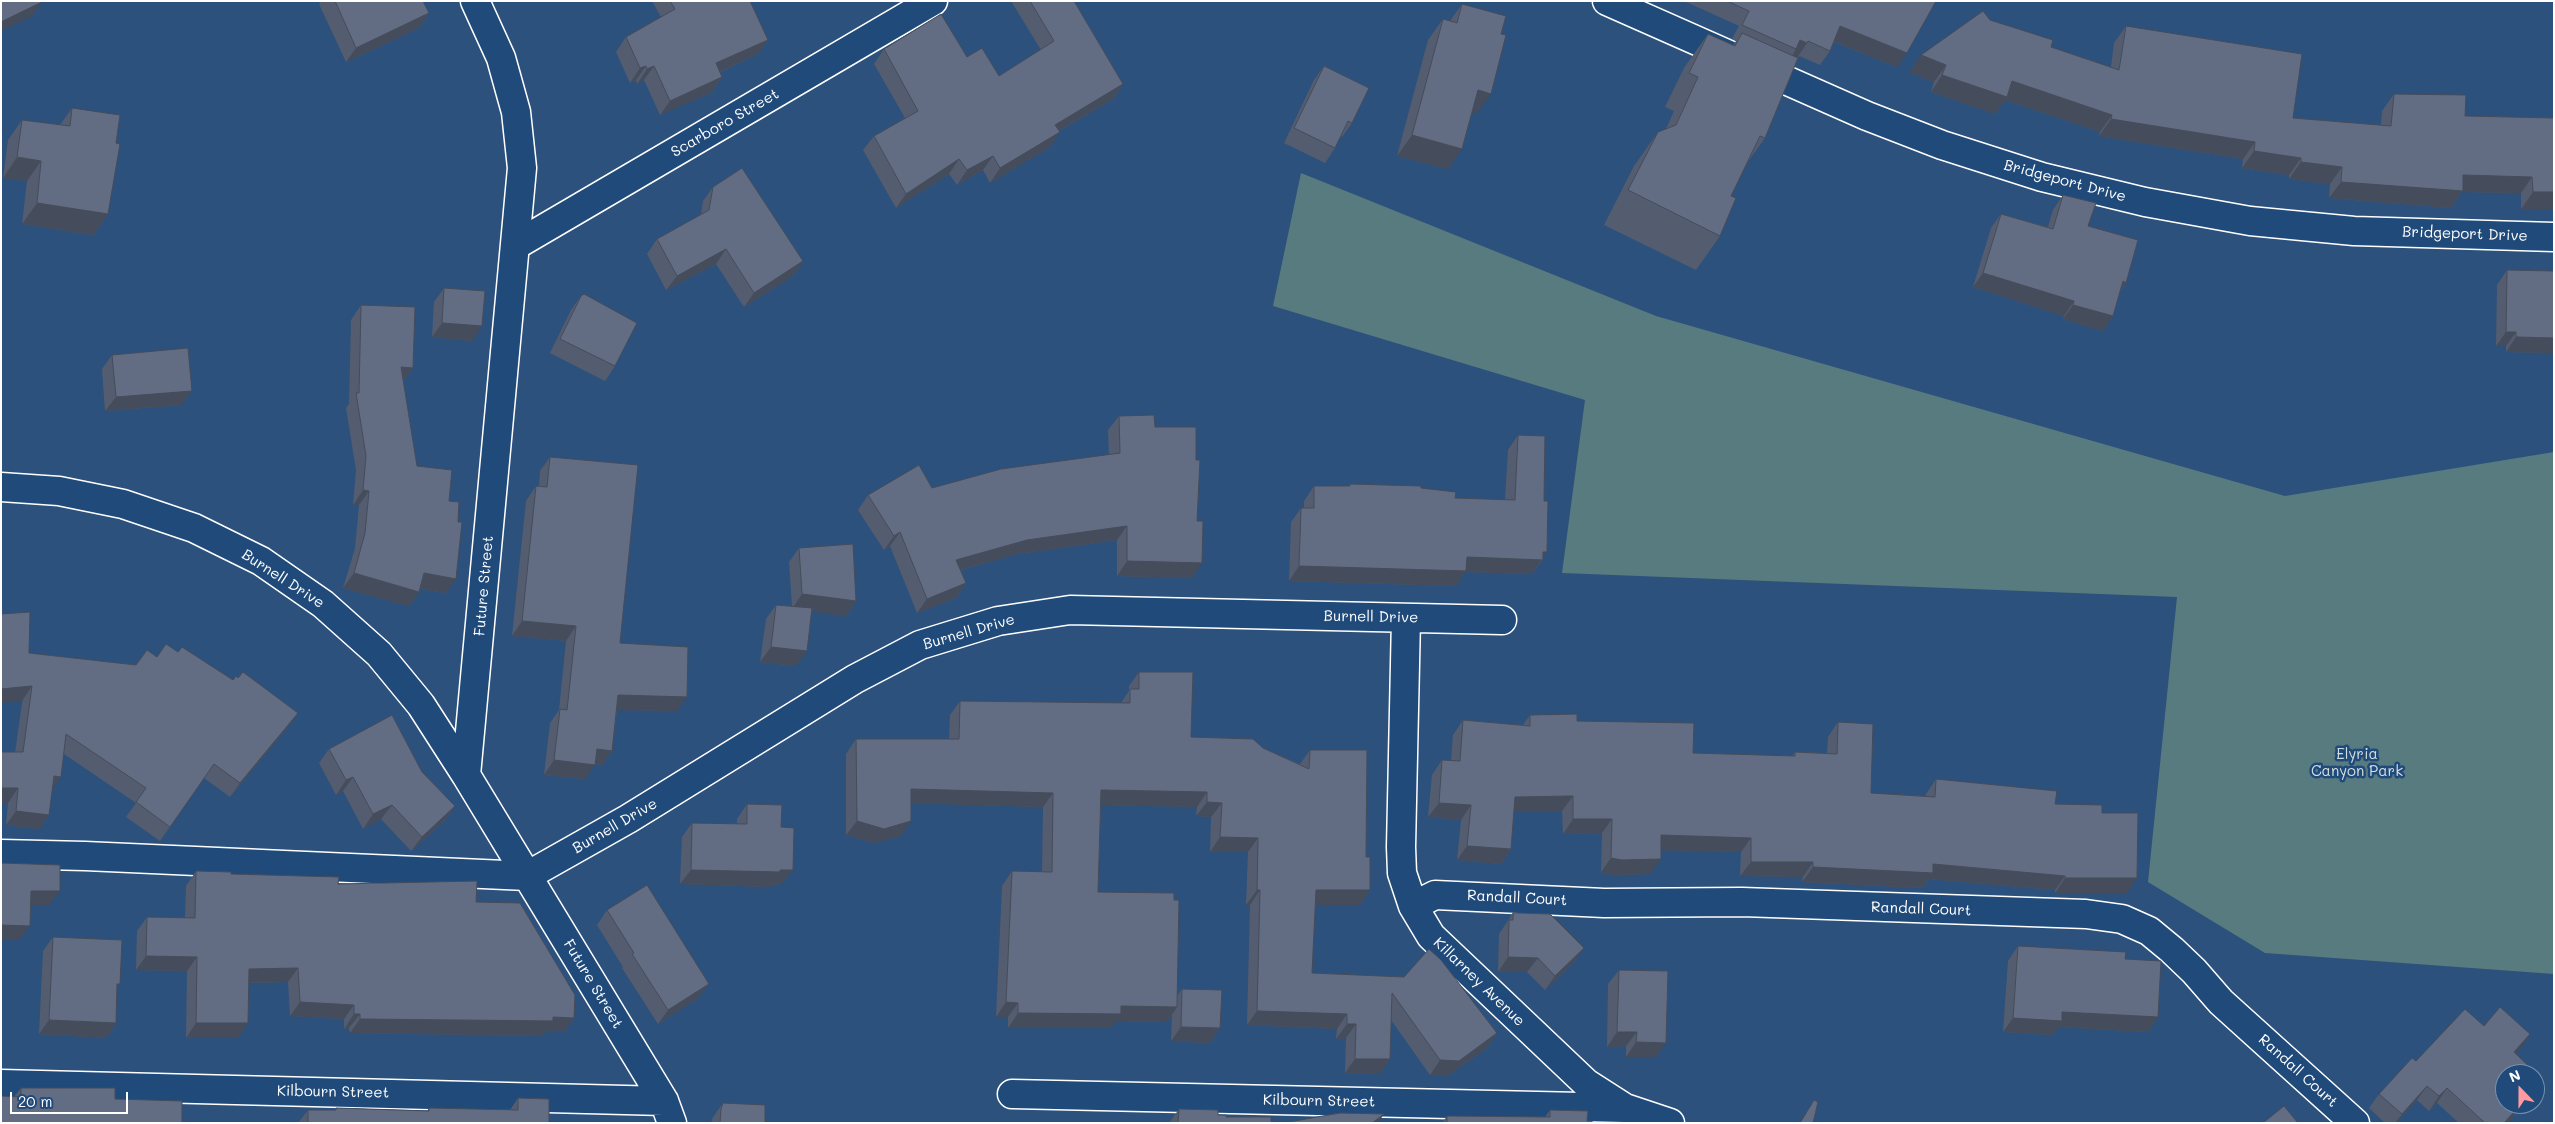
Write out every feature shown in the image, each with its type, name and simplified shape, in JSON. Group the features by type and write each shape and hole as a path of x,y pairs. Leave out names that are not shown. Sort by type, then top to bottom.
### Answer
{"street":[{"name":"Future Street","path":"475,1 501,58 516,112 522,168 466,775 668,1112"},
{"name":"Scarboro Street","path":"516,245 933,1"},
{"name":"Bridgeport Drive","path":"1607,1 1867,116 1942,145 2052,179 2145,202 2250,221 2354,231 2554,237"},
{"name":"Burnell Drive","path":"1,487 59,491 123,504 194,528 261,561 323,604 379,654 421,705 466,775"},
{"name":"Burnell Drive","path":"527,876 628,820 855,678 920,645 998,621 1070,610 1502,620"},
{"name":"Killarney Avenue","path":"1406,618 1401,847 1402,873 1412,906 1431,936 1586,1084 1625,1108 1670,1123"},
{"path":"1,854 527,876"},
{"name":"Randall Court","path":"1412,906 1435,894 1604,903 1742,902 2086,914 2122,919 2148,932 2172,950 2194,971 2221,1002 2355,1123"},
{"name":"Kilbourn Street","path":"1,1084 668,1112"},
{"name":"Kilbourn Street","path":"1012,1094 1625,1108"}],"green space":[{"name":"Elyria Canyon Park","path":"1301,173 1656,316 2285,496 2554,452 2554,974 2265,953 2148,882 2177,597 1562,573 1585,400 1273,306"}],"building":[{"path":"1,1 42,1 42,2 1,22"},
{"path":"335,1 423,1 429,13 356,48"},
{"path":"670,1 750,1 768,40 716,63 722,77 670,101 654,66 647,69 646,66 640,68 626,37 675,9"},
{"path":"1030,1 1074,1 1123,84 1055,125 1060,132 1000,168 993,156 967,170 959,159 906,194 874,136 918,111 884,49 941,14 967,57 982,48 999,76 1054,41"},
{"path":"1727,1 1936,1 1907,53 1840,26 1830,51 1808,41 1807,43 1800,40 1796,49 1742,25 1749,11"},
{"path":"1462,4 1506,16 1501,34 1506,35 1491,94 1478,90 1462,149 1412,135 1443,19 1457,23"},
{"path":"1983,11 1990,20 2053,40 2051,47 2119,70 2126,26 2302,54 2293,118 2391,126 2394,94 2466,95 2465,116 2554,118 2554,192 2533,192 2532,177 2463,175 2463,191 2341,182 2342,167 2301,162 2301,158 2254,151 2255,142 2111,119 2112,115 2012,81 2007,97 1942,75 1946,65 1921,55"},
{"path":"1742,33 1798,58 1765,138 1760,136 1731,196 1736,198 1720,236 1628,190 1658,132 1676,125 1698,77 1689,73 1708,34 1735,46"},
{"path":"1324,66 1369,88 1352,123 1348,121 1335,148 1294,128"},
{"path":"72,108 120,115 116,143 120,144 108,214 37,203 41,161 17,157 22,120 70,126"},
{"path":"742,168 803,261 754,293 726,249 677,276 657,239 709,210 713,187"},
{"path":"2063,195 2096,203 2088,226 2138,240 2126,283 2123,281 2113,316 2073,305 2074,301 1983,273 2001,214 2053,229"},
{"path":"2507,270 2554,271 2554,338 2516,337 2516,332 2506,332"},
{"path":"444,288 485,291 482,326 442,323"},
{"path":"584,294 637,323 615,366 560,339 581,296"},
{"path":"361,305 415,307 413,368 401,367 417,466 452,470 449,501 459,502 458,522 462,522 456,579 424,573 419,592 354,573 365,533 369,491 363,490 366,456 356,393 359,393"},
{"path":"188,348 192,391 116,397 112,355"},
{"path":"1154,415 1155,427 1196,427 1196,460 1200,460 1197,521 1203,521 1202,563 1127,561 1127,526 1027,540 956,560 966,583 927,599 900,532 894,536 868,495 919,465 932,488 1001,469 1120,453 1119,416"},
{"path":"1518,435 1545,436 1544,501 1548,501 1547,552 1543,552 1543,560 1467,557 1466,571 1299,566 1301,508 1314,508 1314,486 1350,486 1350,484 1421,486 1421,488 1456,492 1455,498 1515,500"},
{"path":"550,457 638,465 620,643 688,647 687,697 618,695 612,751 597,749 595,765 554,760 560,709 567,710 576,626 522,621 536,486 547,487"},
{"path":"853,544 856,601 802,594 799,548"},
{"path":"776,605 812,608 807,651 771,647"},
{"path":"30,612 29,653 136,665 147,650 157,657 166,644 178,652 182,647 233,680 236,676 238,678 243,672 298,713 240,783 214,764 170,827 136,802 146,788 66,734 61,777 54,776 49,815 16,811 18,788 1,788 1,752 23,752 32,686 1,689 1,614"},
{"path":"1139,672 1193,672 1191,737 1253,739 1263,748 1309,769 1310,750 1367,750 1366,857 1370,857 1370,890 1316,890 1312,973 1404,977 1429,949 1441,960 1497,1033 1459,1061 1440,1060 1392,993 1390,1059 1355,1059 1356,1024 1347,1024 1347,1014 1257,1011 1260,890 1257,890 1258,838 1220,837 1222,803 1207,802 1207,792 1101,790 1098,892 1174,893 1174,900 1179,900 1177,1007 1121,1006 1121,1014 1018,1013 1018,1003 1006,1002 1012,871 1052,872 1053,793 911,789 911,821 884,829 857,821 856,739 959,739 960,701 1130,703 1130,689 1139,689"},
{"path":"1577,714 1577,721 1694,723 1693,753 1795,756 1795,752 1837,754 1838,722 1873,724 1871,793 1935,797 1936,779 2057,791 2055,804 2102,805 2102,813 2138,813 2137,878 2065,878 2065,876 1933,864 1933,873 1813,867 1813,862 1751,862 1751,838 1661,835 1661,859 1622,860 1611,858 1612,819 1573,819 1573,796 1515,797 1511,849 1467,846 1471,805 1439,803 1442,760 1460,761 1463,720 1530,726 1530,715"},
{"path":"392,715 422,772 455,806 422,837 392,805 373,814 353,777 346,780 329,749"},
{"path":"747,804 782,805 781,827 794,828 793,870 780,870 780,872 691,870 692,823 747,824"},
{"path":"1,863 60,865 60,891 31,891 30,926 1,925"},
{"path":"196,871 231,872 231,874 339,877 338,884 477,881 476,902 520,903 575,995 574,1018 553,1017 553,1021 360,1019 360,1014 354,1014 354,1005 300,1002 298,968 249,969 248,1023 196,1023 197,957 146,956 147,917 195,918"},
{"path":"647,885 709,984 668,1010 632,954 634,953 607,910"},
{"path":"1513,913 1550,914 1584,948 1555,976 1538,958 1508,957 1509,920 1513,920"},
{"path":"53,937 122,940 120,984 117,984 116,1023 49,1020"},
{"path":"2018,946 2126,952 2125,959 2161,961 2158,1017 2062,1012 2062,1021 2013,1018"},
{"path":"1619,970 1668,971 1666,1043 1636,1042 1637,1032 1617,1032"},
{"path":"1182,989 1222,990 1220,1028 1181,1027"},
{"path":"2500,1007 2530,1034 2514,1052 2526,1064 2495,1064 2495,1114 2512,1114 2504,1123 2485,1123 2447,1088 2439,1096 2427,1086 2402,1114 2379,1094 2412,1058 2416,1061 2465,1009 2484,1026"},
{"path":"21,1088 115,1088 115,1099 182,1101 182,1123 1,1123 1,1096 21,1097"},
{"path":"518,1098 549,1099 549,1122 592,1123 308,1123 308,1110 336,1110 336,1108 429,1111 429,1108 518,1110"},
{"path":"1814,1100 1818,1102 1813,1123 1800,1123"},
{"path":"723,1103 765,1105 765,1123 720,1123"},
{"path":"2284,1106 2298,1123 2263,1123"},
{"path":"1179,1109 1218,1110 1218,1115 1226,1115 1226,1117 1271,1117 1271,1123 1178,1123"},
{"path":"1550,1110 1588,1111 1587,1121 1592,1121 1592,1123 1447,1123 1447,1116 1550,1117"},
{"path":"1340,1113 1384,1114 1372,1123 1283,1123"}]}
